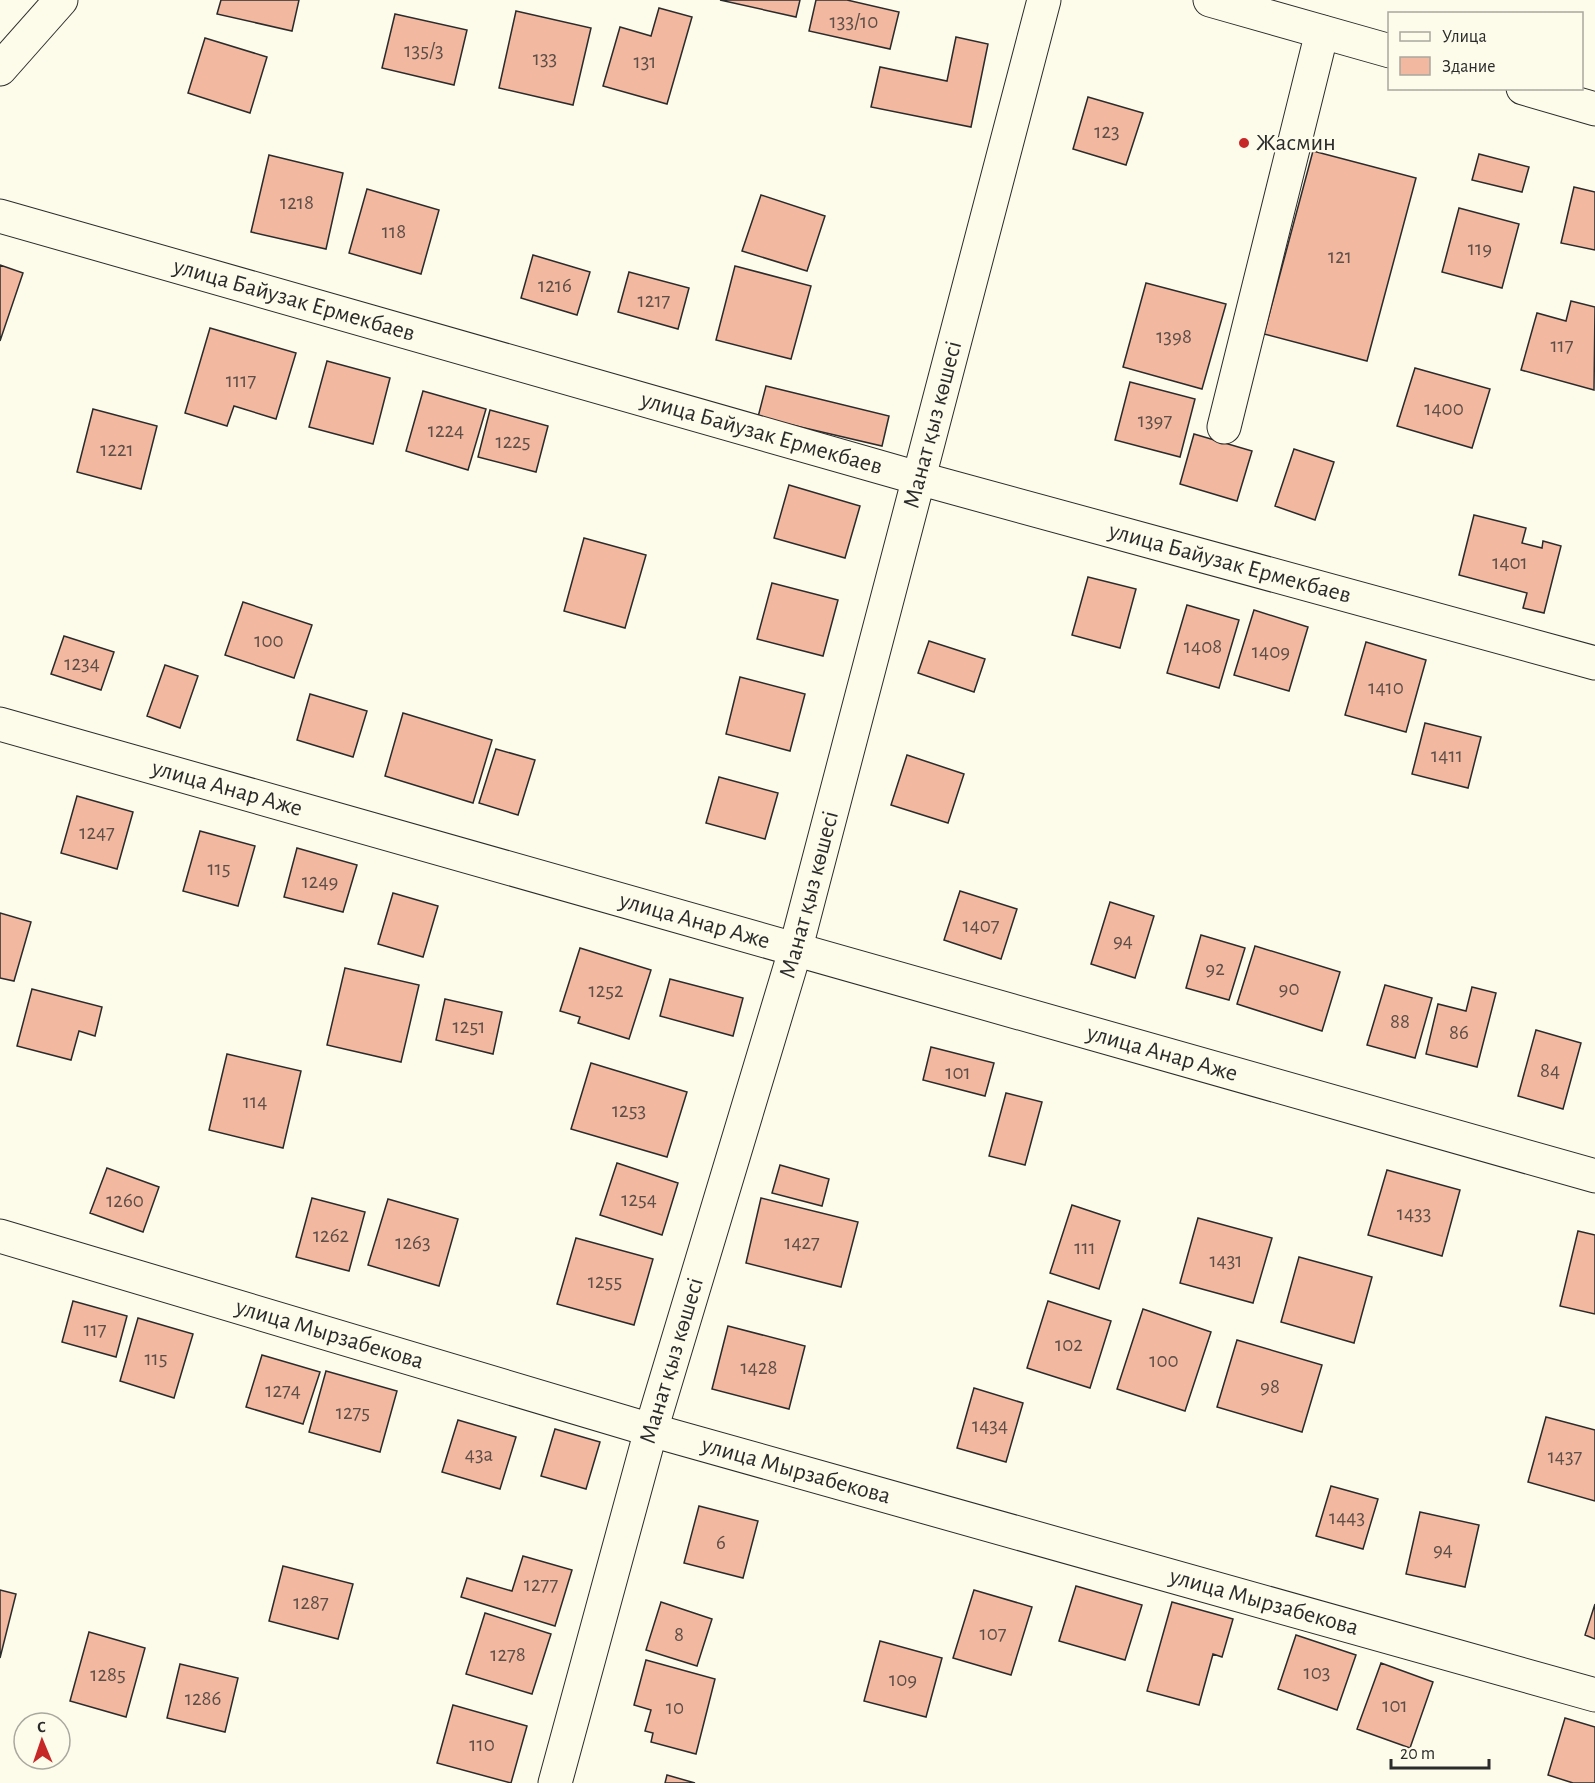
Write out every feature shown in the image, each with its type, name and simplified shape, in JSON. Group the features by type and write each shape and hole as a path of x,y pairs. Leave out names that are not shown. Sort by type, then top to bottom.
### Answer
{"street":[{"path":"0,69 61,0"},
{"name":"Манат қыз көшесі","path":"555,1783 651,1430 795,951 1044,0"},
{"path":"1210,0 1388,51"},
{"path":"1224,427 1322,32"},
{"path":"1530,90 1595,109"},
{"name":"улица Байузак Ермекбаев","path":"0,216 918,478 1595,663"},
{"name":"улица Анар Аже","path":"0,724 1595,1176"},
{"name":"улица Мырзабекова","path":"0,1236 651,1430 1595,1695"}],"building":[{"path":"221,0 299,0 292,31 217,14"},
{"path":"720,0 800,0 796,17"},
{"path":"816,0 847,0 899,12 890,49 809,31"},
{"path":"659,8 692,17 667,104 603,86 620,27 651,36"},
{"path":"516,11 591,28 573,105 499,88"},
{"path":"395,14 467,30 454,85 382,68"},
{"path":"956,37 988,44 971,127 871,107 880,67 947,81"},
{"path":"205,38 267,57 250,113 188,93"},
{"path":"1088,97 1143,113 1126,165 1073,149"},
{"path":"1313,151 1416,178 1367,361 1264,334"},
{"path":"1479,154 1529,167 1522,192 1472,180"},
{"path":"269,155 343,173 326,249 251,232"},
{"path":"1574,187 1595,192 1595,250 1561,243"},
{"path":"367,189 439,210 421,274 349,253"},
{"path":"761,195 825,216 807,271 742,251"},
{"path":"1459,208 1519,224 1502,288 1442,272"},
{"path":"533,255 590,272 577,315 521,298"},
{"path":"0,265 23,273 0,341"},
{"path":"735,266 811,286 791,359 716,340"},
{"path":"629,272 689,288 678,329 618,312"},
{"path":"1146,283 1226,304 1202,389 1123,367"},
{"path":"1571,301 1595,307 1594,390 1521,370 1537,313 1566,321"},
{"path":"210,328 296,353 276,419 234,406 227,426 185,413"},
{"path":"327,361 390,378 373,444 309,427"},
{"path":"1415,368 1490,389 1472,448 1397,426"},
{"path":"1130,382 1195,399 1180,457 1115,440"},
{"path":"766,386 889,416 882,446 758,417"},
{"path":"423,391 486,409 468,470 406,451"},
{"path":"93,409 157,426 141,489 77,472"},
{"path":"490,410 548,426 536,472 478,457"},
{"path":"1194,434 1252,451 1237,501 1180,484"},
{"path":"1294,449 1334,462 1315,520 1275,506"},
{"path":"789,485 860,506 845,558 774,538"},
{"path":"1474,515 1526,528 1522,543 1542,548 1543,541 1561,546 1544,613 1523,608 1527,593 1459,575"},
{"path":"584,538 646,555 625,628 564,611"},
{"path":"1088,577 1136,589 1120,648 1072,635"},
{"path":"772,583 838,600 823,656 757,639"},
{"path":"243,602 312,625 294,678 225,655"},
{"path":"1187,605 1239,620 1219,688 1167,673"},
{"path":"1254,610 1308,627 1289,691 1234,675"},
{"path":"64,636 114,652 101,690 51,674"},
{"path":"929,641 985,659 974,692 918,673"},
{"path":"1366,642 1426,660 1406,732 1345,715"},
{"path":"165,665 198,676 180,728 147,716"},
{"path":"740,677 805,694 790,751 726,734"},
{"path":"310,694 367,711 353,757 297,740"},
{"path":"403,713 492,740 473,803 385,776"},
{"path":"1425,723 1481,737 1468,788 1412,774"},
{"path":"496,749 535,760 518,815 479,803"},
{"path":"907,755 964,774 948,823 891,805"},
{"path":"719,777 778,793 765,839 706,823"},
{"path":"77,796 133,812 117,869 61,853"},
{"path":"200,831 255,846 238,906 183,891"},
{"path":"297,848 357,865 343,912 284,897"},
{"path":"960,891 1017,909 1001,959 944,940"},
{"path":"393,893 438,906 423,957 378,944"},
{"path":"1110,902 1154,916 1135,978 1091,964"},
{"path":"0,913 31,922 14,981 0,978"},
{"path":"1201,935 1245,948 1229,1000 1186,988"},
{"path":"1255,946 1340,972 1322,1031 1237,1004"},
{"path":"580,948 651,970 629,1039 578,1023 580,1017 560,1011"},
{"path":"345,968 419,985 401,1062 327,1045"},
{"path":"670,979 743,998 733,1036 660,1016"},
{"path":"1385,985 1432,998 1415,1058 1367,1045"},
{"path":"1472,987 1496,993 1477,1067 1426,1054 1438,1004 1466,1011"},
{"path":"32,989 102,1007 95,1036 79,1031 71,1060 17,1046"},
{"path":"445,999 502,1012 493,1054 436,1040"},
{"path":"1536,1030 1581,1043 1563,1109 1518,1096"},
{"path":"931,1047 994,1063 985,1096 923,1080"},
{"path":"227,1054 301,1071 283,1148 209,1130"},
{"path":"591,1063 687,1092 667,1157 571,1129"},
{"path":"1006,1093 1042,1102 1025,1165 989,1156"},
{"path":"617,1163 678,1183 662,1235 600,1215"},
{"path":"780,1165 829,1179 822,1206 772,1193"},
{"path":"107,1168 159,1187 143,1232 90,1213"},
{"path":"1387,1170 1460,1190 1442,1256 1368,1235"},
{"path":"312,1198 365,1212 349,1271 296,1257"},
{"path":"761,1198 858,1222 841,1287 746,1263"},
{"path":"388,1199 458,1219 439,1286 368,1265"},
{"path":"1072,1205 1120,1221 1099,1289 1050,1273"},
{"path":"1198,1218 1272,1238 1253,1303 1180,1283"},
{"path":"1578,1231 1595,1235 1595,1314 1560,1306"},
{"path":"576,1238 653,1259 634,1325 557,1304"},
{"path":"1299,1257 1372,1277 1354,1343 1281,1322"},
{"path":"73,1301 127,1316 116,1357 62,1342"},
{"path":"1048,1301 1111,1321 1090,1388 1027,1368"},
{"path":"1143,1309 1211,1332 1185,1411 1117,1389"},
{"path":"138,1318 193,1334 174,1398 120,1381"},
{"path":"728,1326 805,1346 789,1409 712,1389"},
{"path":"1237,1340 1322,1365 1302,1432 1217,1407"},
{"path":"262,1355 320,1372 303,1424 246,1407"},
{"path":"326,1371 397,1391 380,1452 309,1432"},
{"path":"974,1388 1023,1403 1006,1462 957,1448"},
{"path":"1546,1417 1595,1430 1595,1501 1528,1482"},
{"path":"458,1420 516,1437 500,1489 442,1472"},
{"path":"555,1429 600,1442 586,1489 541,1476"},
{"path":"1331,1486 1378,1499 1363,1549 1316,1536"},
{"path":"699,1506 758,1521 743,1578 684,1563"},
{"path":"1420,1512 1479,1525 1465,1587 1406,1574"},
{"path":"523,1556 572,1570 555,1626 461,1597 467,1578 512,1591"},
{"path":"283,1566 353,1584 338,1639 269,1621"},
{"path":"1076,1586 1142,1605 1125,1660 1059,1641"},
{"path":"0,1590 16,1594 0,1658"},
{"path":"974,1590 1032,1607 1011,1675 953,1658"},
{"path":"661,1602 712,1619 697,1666 646,1650"},
{"path":"1172,1602 1233,1619 1222,1657 1213,1654 1199,1705 1147,1691"},
{"path":"1595,1604 1595,1639 1585,1635"},
{"path":"485,1613 551,1634 532,1694 466,1674"},
{"path":"89,1632 145,1648 126,1717 70,1701"},
{"path":"1296,1635 1356,1655 1337,1710 1278,1689"},
{"path":"880,1641 942,1658 926,1717 864,1701"},
{"path":"646,1660 715,1679 696,1754 651,1742 653,1733 645,1731 651,1710 634,1705"},
{"path":"1381,1663 1433,1682 1410,1748 1357,1729"},
{"path":"180,1664 238,1678 225,1732 167,1718"},
{"path":"453,1705 527,1726 511,1783 437,1763"},
{"path":"1565,1718 1595,1727 1595,1783 1573,1783 1548,1775"},
{"path":"667,1775 695,1783 665,1783"}],"place":[{"name":"Жасмин","path":"1244,143"}]}
